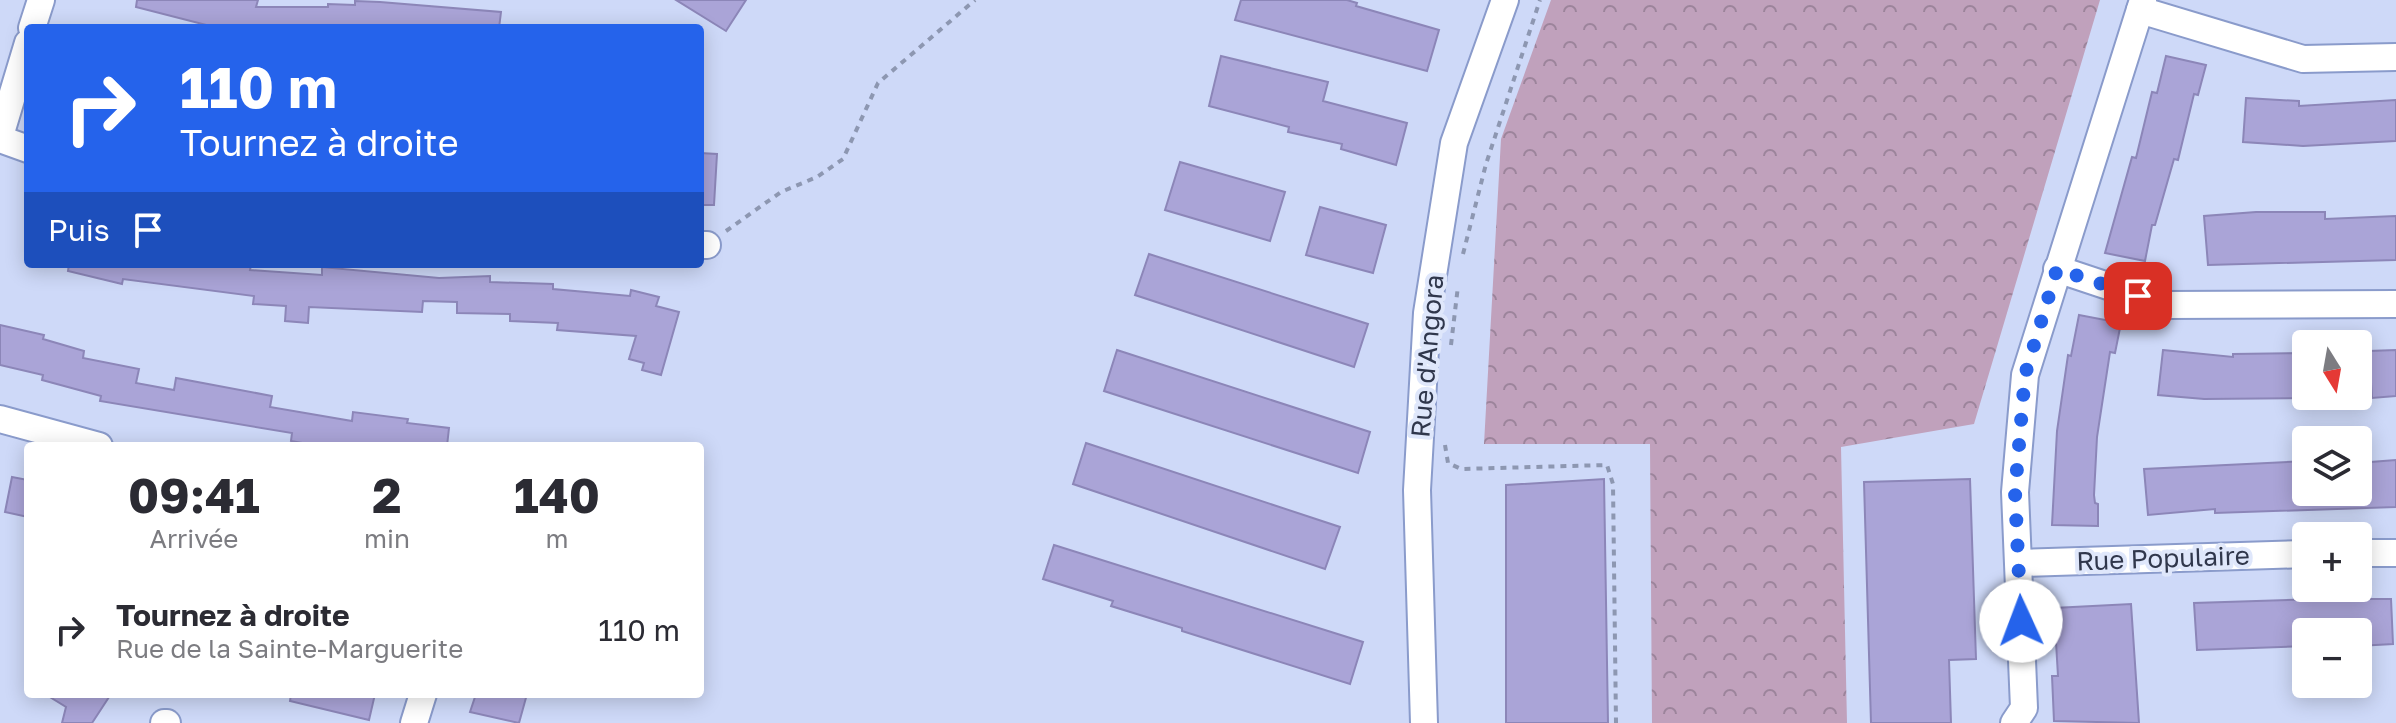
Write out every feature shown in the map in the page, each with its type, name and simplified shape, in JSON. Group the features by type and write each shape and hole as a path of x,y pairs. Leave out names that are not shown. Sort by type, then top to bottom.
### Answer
{"street":[{"path":"33,24 41,0"},
{"name":"Rue d'Angora","path":"1424,723 1417,490 1427,313 1454,143 1505,0"},
{"path":"2024,718 2015,492 2025,375 2141,5 2303,59 2396,57"},
{"path":"24,57 0,138 24,147"},
{"path":"2057,269 2165,305 2396,304"},
{"path":"0,419 84,442"},
{"path":"2372,553 2396,553"},
{"name":"Rue Populaire","path":"2020,563 2292,554"},
{"path":"414,723 422,698"}],"path":[{"path":"704,244 781,192 817,177 843,159 878,83 975,0"},
{"path":"1460,265 1486,164 1540,0"},
{"path":"1450,354 1458,280"},
{"path":"1444,440 1448,463 1461,469 1607,465 1613,484 1616,723"}],"green space":[{"path":"1551,0 2100,0 1974,424 1841,447 1847,723 1652,723 1650,444 1484,444 1501,139"}],"building":[{"path":"137,0 258,0 256,7 328,7 328,4 355,5 355,1 501,12 500,24 202,24 136,7"},
{"path":"676,0 746,0 726,31"},
{"path":"1241,0 1347,0 1357,3 1356,6 1439,30 1427,71 1235,20"},
{"path":"1221,56 1328,82 1323,101 1407,123 1396,165 1341,149 1342,144 1288,132 1289,127 1209,106"},
{"path":"2166,56 2206,65 2198,95 2194,94 2178,160 2174,159 2155,225 2152,225 2145,261 2105,253 2132,157 2136,158 2152,92 2157,93"},
{"path":"2246,98 2299,101 2299,106 2396,100 2396,141 2303,146 2243,142"},
{"path":"704,153 717,154 714,205 704,205"},
{"path":"1180,162 1285,192 1270,241 1165,210"},
{"path":"1320,207 1386,225 1373,273 1306,255"},
{"path":"2325,212 2325,219 2396,216 2396,260 2208,265 2204,216"},
{"path":"1149,254 1368,324 1354,367 1135,295"},
{"path":"68,268 250,268 322,275 322,268 333,268 439,278 490,276 490,282 553,284 553,289 630,296 631,290 659,297 656,306 679,312 661,375 642,370 644,363 629,359 636,336 557,330 558,323 510,321 510,314 457,313 457,302 423,301 422,312 309,307 308,323 285,321 286,306 253,304 254,296 123,279 122,284 68,271"},
{"path":"2079,315 2121,323 2115,353 2110,352 2097,437 2094,495 2098,504 2098,526 2052,525 2057,431 2068,355 2071,356"},
{"path":"0,325 44,335 43,339 84,351 83,358 139,369 136,383 174,390 176,378 272,396 270,407 352,421 353,412 408,419 407,423 449,428 447,442 297,442 291,441 292,433 100,401 101,396 42,380 43,375 0,365"},
{"path":"1117,350 1370,432 1358,473 1104,391"},
{"path":"2163,350 2233,357 2233,354 2292,353 2292,398 2204,399 2158,395"},
{"path":"2396,350 2396,396 2372,398 2372,351"},
{"path":"1086,443 1340,527 1325,569 1073,484"},
{"path":"2396,460 2396,507 2215,513 2215,509 2148,515 2144,469 2292,462 2292,506 2372,506 2372,462"},
{"path":"12,477 24,479 24,516 5,512"},
{"path":"1604,479 1608,723 1506,723 1506,485"},
{"path":"1970,479 1976,659 1949,660 1951,723 1871,723 1864,482"},
{"path":"1054,545 1363,642 1350,684 1182,631 1182,628 1111,606 1113,601 1043,579"},
{"path":"2372,599 2391,599 2393,644 2372,645 2372,618 2292,618 2292,647 2197,650 2194,603 2292,600 2372,602"},
{"path":"2131,604 2139,723 2054,721 2052,676 2058,676 2054,608"},
{"path":"51,698 108,698 92,723 62,723 66,707"},
{"path":"290,698 374,698 369,720 290,701"},
{"path":"475,698 526,698 519,723 470,712"}],"route":[{"path":"2021,621 2015,492 2025,375 2057,269 2138,296"}]}
